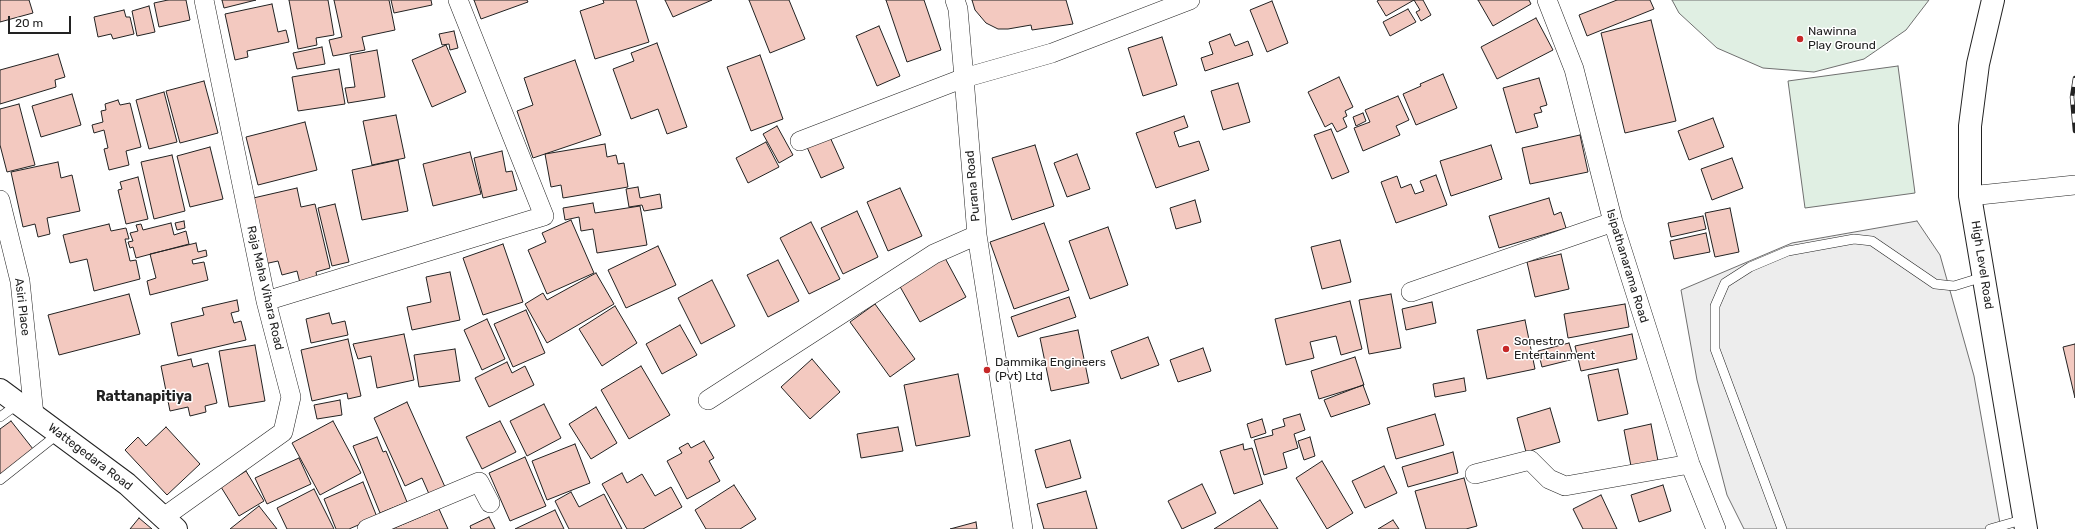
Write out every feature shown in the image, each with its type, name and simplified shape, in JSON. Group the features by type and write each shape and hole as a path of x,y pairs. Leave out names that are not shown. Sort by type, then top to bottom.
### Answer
{"main road":[{"name":"High Level Road","path":"1993,0 1978,64 1970,126 1970,196 2026,524"},
{"name":"Wattegedara Road","path":"0,390 128,484 170,523"}],"street":[{"name":"Raja Maha Vihara Road","path":"170,523 283,432 291,397 266,301 204,0"},
{"path":"266,301 544,216 458,0"},
{"name":"Purana Road","path":"955,0 958,9 977,236 1023,529"},
{"path":"800,142 964,78 1052,52 1190,0"},
{"name":"Isipathanarama Road","path":"1547,0 1574,68 1613,222 1690,464 1716,529"},
{"path":"1970,196 2075,185"},
{"name":"Asiri Place","path":"0,200 20,281 27,409"},
{"path":"1411,292 1613,222"},
{"path":"708,400 934,254 977,236"},
{"path":"1475,474 1530,460 1549,479 1565,486 1690,464"},
{"path":"367,529 479,482 490,503"}],"lane":[{"path":"1782,529 1715,349 1715,306 1725,283 1750,267 1788,251 1854,239 1872,241 1935,284 1954,286 1983,277"},
{"path":"0,417 27,409"},
{"path":"0,480 58,434"},
{"path":"1990,529 2026,524"}],"green space":[{"name":"Nawinna Play Ground","path":"1672,0 1929,0 1906,30 1864,59 1814,72 1763,68 1717,48 1679,13"},
{"path":"1898,66 1915,193 1805,208 1788,81"}],"shaded area":[{"path":"1917,221 1940,255 1974,376 2001,529 1744,529 1727,495 1697,380 1681,290 1792,243"}],"building":[{"path":"0,0 29,0 33,13 0,22"},
{"path":"168,0 186,0 190,20 159,27 154,3"},
{"path":"222,0 256,0 224,8"},
{"path":"289,0 328,0 334,35 316,38 317,45 298,49"},
{"path":"334,0 389,0 395,30 362,37 365,50 333,56 329,40 342,37"},
{"path":"391,0 431,0 432,5 394,13"},
{"path":"474,0 527,0 528,2 481,19"},
{"path":"603,0 636,0 649,42 595,59 580,11 604,3"},
{"path":"665,0 712,0 673,17"},
{"path":"749,0 789,0 805,39 770,53"},
{"path":"886,0 924,0 941,50 907,62"},
{"path":"972,0 1066,0 1073,24 1032,30 1031,25 1008,29 998,29 986,23 975,10"},
{"path":"1414,0 1386,16 1377,1"},
{"path":"1414,0 1423,0 1431,15 1421,21 1416,12 1420,10"},
{"path":"1478,0 1529,0 1531,4 1493,26"},
{"path":"1617,0 1650,0 1654,9 1587,36 1579,15"},
{"path":"1272,1 1288,43 1267,52 1250,10"},
{"path":"272,4 278,32 286,30 289,42 247,51 248,57 235,60 225,14"},
{"path":"149,6 155,32 137,36 132,11"},
{"path":"1408,9 1416,22 1390,36 1383,22"},
{"path":"124,10 126,17 130,17 134,34 113,39 111,34 98,37 94,17"},
{"path":"1536,18 1553,50 1497,79 1481,47"},
{"path":"1651,20 1676,121 1625,133 1601,33"},
{"path":"879,26 900,76 877,86 856,36"},
{"path":"454,31 458,48 450,50 449,44 442,45 439,34"},
{"path":"1230,34 1235,46 1248,41 1253,55 1205,71 1201,58 1213,54 1209,42"},
{"path":"1162,37 1177,85 1143,96 1128,48"},
{"path":"657,43 687,127 667,134 658,109 631,119 613,69 634,61 631,53"},
{"path":"446,45 466,92 432,107 412,60"},
{"path":"322,47 325,64 297,69 293,53"},
{"path":"377,50 385,97 348,103 345,88 355,87 350,55"},
{"path":"58,54 65,77 55,80 56,87 0,104 0,70"},
{"path":"760,55 783,119 751,131 727,67"},
{"path":"575,60 601,135 533,158 517,111 533,105 524,78"},
{"path":"339,69 345,104 298,111 292,77"},
{"path":"1443,74 1457,108 1416,125 1403,94 1421,86 1420,84"},
{"path":"1339,77 1353,107 1345,111 1347,116 1343,118 1347,127 1337,132 1332,123 1325,127 1308,92"},
{"path":"1539,78 1547,105 1540,107 1542,112 1534,114 1538,127 1516,133 1503,88"},
{"path":"204,81 218,133 180,143 166,91"},
{"path":"1238,83 1250,122 1223,130 1211,91"},
{"path":"164,92 177,142 149,149 136,100"},
{"path":"72,94 81,125 41,137 32,106"},
{"path":"1398,96 1409,120 1396,126 1400,135 1363,151 1354,128 1370,122 1365,110"},
{"path":"118,100 120,105 130,103 141,147 126,151 129,165 109,170 104,149 108,148 104,130 94,133 92,125 103,122 101,111 106,110 105,104"},
{"path":"19,104 35,165 7,172 0,145 0,109"},
{"path":"1363,113 1366,121 1356,126 1353,117"},
{"path":"396,115 405,158 372,165 363,121"},
{"path":"1184,116 1188,127 1174,132 1179,147 1199,141 1209,170 1156,188 1136,133"},
{"path":"1713,118 1724,147 1689,160 1678,131"},
{"path":"305,122 317,170 258,185 246,137"},
{"path":"777,126 793,155 779,163 763,134"},
{"path":"1331,129 1349,172 1332,179 1314,135"},
{"path":"829,135 844,168 821,178 806,145"},
{"path":"1580,135 1588,172 1530,184 1522,148"},
{"path":"766,142 779,167 748,183 736,158"},
{"path":"605,144 607,157 616,155 618,164 624,163 628,187 563,198 561,185 551,187 545,154"},
{"path":"1035,145 1054,206 1012,220 992,158"},
{"path":"1491,145 1502,179 1451,196 1440,161"},
{"path":"210,147 223,199 190,207 177,156"},
{"path":"502,151 506,172 512,171 517,190 483,198 474,158"},
{"path":"470,152 481,194 433,206 423,164"},
{"path":"1077,154 1090,189 1067,197 1054,163"},
{"path":"172,155 185,211 154,219 141,162"},
{"path":"1732,158 1743,188 1712,200 1701,169"},
{"path":"398,160 408,211 362,220 352,170"},
{"path":"58,162 61,178 72,175 80,211 47,218 50,234 38,237 35,224 23,227 11,172"},
{"path":"1436,175 1447,205 1396,223 1381,182 1397,176 1401,188 1411,184 1415,194 1424,191 1420,181"},
{"path":"138,177 148,219 126,224 118,190 122,189 120,182"},
{"path":"638,187 640,198 660,194 662,208 644,211 642,205 629,207 626,189"},
{"path":"297,188 301,207 315,204 330,268 316,272 317,278 300,283 297,271 282,275 278,261 264,264 249,199"},
{"path":"900,188 922,236 888,251 867,202"},
{"path":"1549,198 1554,215 1561,212 1566,228 1499,248 1489,216"},
{"path":"1195,200 1201,222 1176,229 1170,208"},
{"path":"593,203 595,213 640,206 647,245 597,253 593,229 581,231 579,217 565,220 563,208"},
{"path":"335,204 349,262 332,266 318,208"},
{"path":"1730,208 1739,252 1715,257 1705,213"},
{"path":"857,211 878,257 843,274 821,228"},
{"path":"1703,216 1706,229 1671,237 1668,223"},
{"path":"571,220 594,273 547,294 528,250 546,242 542,233"},
{"path":"184,221 185,228 177,230 175,223"},
{"path":"811,222 840,279 809,294 780,238"},
{"path":"171,223 174,235 186,231 189,244 136,258 133,247 130,248 128,242 133,241 130,233 138,231 136,225 141,224 143,230"},
{"path":"1044,223 1069,290 1014,309 990,242"},
{"path":"109,224 111,231 126,228 129,239 125,239 130,261 136,260 140,279 94,291 87,259 70,263 63,235"},
{"path":"1108,227 1128,285 1090,299 1069,241"},
{"path":"1706,233 1710,252 1674,259 1670,241"},
{"path":"1340,240 1351,282 1322,289 1311,247"},
{"path":"196,243 198,252 206,250 207,256 192,260 193,264 204,262 208,280 150,295 147,281 156,278 150,254"},
{"path":"503,244 523,302 483,315 463,258"},
{"path":"658,246 676,285 626,308 608,270"},
{"path":"1561,254 1569,289 1535,297 1527,262"},
{"path":"945,258 966,297 920,322 898,283"},
{"path":"778,260 799,301 768,317 747,275"},
{"path":"450,272 460,320 412,330 407,307 431,302 426,277"},
{"path":"596,273 614,304 547,343 525,304 543,293 547,300"},
{"path":"712,280 735,326 701,344 678,298"},
{"path":"129,294 140,334 59,355 48,315"},
{"path":"1391,294 1401,348 1369,354 1359,300"},
{"path":"1069,297 1076,317 1018,337 1011,317"},
{"path":"237,300 239,311 231,313 234,323 241,321 246,340 178,356 171,323 204,315 202,308"},
{"path":"1350,301 1362,349 1341,355 1336,336 1310,342 1314,358 1286,365 1275,319"},
{"path":"1432,302 1436,323 1406,330 1402,309"},
{"path":"875,304 915,359 890,377 850,322"},
{"path":"1625,304 1629,327 1568,338 1564,314"},
{"path":"615,306 637,343 602,366 579,329"},
{"path":"526,310 545,353 513,367 494,324"},
{"path":"329,313 332,324 345,321 348,335 311,343 306,319"},
{"path":"487,319 505,359 482,370 464,330"},
{"name":"Sonestro Entertainment","path":"1525,320 1535,369 1487,379 1477,330"},
{"path":"680,325 697,355 662,374 646,344"},
{"path":"1078,330 1089,383 1051,391 1040,338"},
{"path":"404,334 414,380 377,388 371,356 358,359 353,344"},
{"path":"1632,334 1637,359 1581,371 1575,346"},
{"path":"1148,337 1159,365 1121,379 1111,351"},
{"path":"348,339 361,396 348,399 347,393 312,401 301,350"},
{"path":"1569,343 1574,359 1542,367 1538,351"},
{"path":"2075,344 2075,398 2063,347"},
{"path":"255,345 265,401 229,407 219,351"},
{"path":"1203,348 1211,371 1178,382 1170,360"},
{"path":"455,349 460,381 419,387 414,355"},
{"path":"1355,357 1364,385 1319,399 1311,371"},
{"path":"191,359 193,367 208,363 217,403 205,406 206,412 190,416 188,407 170,411 161,366"},
{"path":"812,359 840,392 810,419 781,387"},
{"path":"507,362 512,373 525,366 534,385 489,407 475,378"},
{"path":"641,366 670,415 629,439 601,390"},
{"path":"1618,369 1628,414 1598,421 1588,375"},
{"path":"958,374 970,436 916,446 904,385"},
{"path":"1464,378 1466,391 1435,397 1433,384"},
{"path":"1363,385 1370,404 1331,417 1324,400"},
{"path":"340,400 342,415 317,419 314,405"},
{"path":"407,402 445,487 429,494 422,478 405,486 374,418"},
{"path":"544,404 561,438 527,456 510,421"},
{"path":"596,407 617,443 591,459 569,424"},
{"path":"1550,408 1560,442 1526,452 1517,418"},
{"path":"1300,414 1305,430 1294,434 1298,448 1283,453 1287,468 1264,475 1254,440 1273,435 1272,430 1285,426 1283,419"},
{"path":"1435,414 1444,445 1396,459 1387,428"},
{"path":"1262,419 1266,433 1251,438 1247,424"},
{"path":"11,421 33,449 0,475 0,429"},
{"path":"333,421 361,473 320,495 292,443"},
{"path":"500,421 516,452 482,469 466,437"},
{"path":"1651,424 1658,461 1631,466 1624,430"},
{"path":"166,427 200,464 167,495 125,450 138,437 146,446"},
{"path":"898,427 903,451 861,458 857,434"},
{"path":"377,437 383,452 386,451 407,502 380,513 353,446"},
{"path":"1310,437 1315,456 1304,460 1298,441"},
{"path":"1070,440 1081,478 1046,488 1035,450"},
{"path":"704,441 714,458 709,461 720,481 687,499 667,461 682,453 679,448 688,443 691,448"},
{"path":"575,444 590,483 547,500 532,461"},
{"path":"1243,444 1244,450 1252,448 1263,484 1234,494 1220,451"},
{"path":"1453,452 1458,473 1408,487 1402,467"},
{"path":"525,457 546,506 510,521 489,473"},
{"path":"299,458 311,484 267,504 255,478"},
{"path":"1322,461 1353,513 1327,529 1296,478"},
{"path":"1384,466 1397,493 1365,508 1352,481"},
{"path":"246,471 264,501 239,516 221,487"},
{"path":"622,473 627,483 642,474 655,496 671,487 682,507 643,529 627,529 602,484"},
{"path":"1464,478 1477,526 1466,529 1426,529 1415,491"},
{"path":"363,482 377,517 349,529 336,529 324,499"},
{"path":"1202,484 1216,513 1182,529 1168,501"},
{"path":"734,485 756,519 740,529 706,529 695,510"},
{"path":"1663,485 1671,511 1639,522 1631,495"},
{"path":"314,489 334,529 287,529 277,508"},
{"path":"1086,491 1097,529 1044,529 1037,504"},
{"path":"571,492 579,507 604,494 622,529 569,529 555,501"},
{"path":"1601,495 1617,529 1583,529 1573,509"},
{"path":"1260,500 1278,529 1214,529"},
{"path":"259,506 277,529 230,529"},
{"path":"439,509 448,529 392,529"},
{"path":"555,510 564,529 515,529"},
{"path":"489,517 495,529 471,529 470,526"},
{"path":"139,518 152,529 130,529"},
{"path":"1393,520 1399,529 1378,529"},
{"path":"976,522 977,529 950,529"}],"railway":[{"path":"2075,78 2072,97 2075,131"}],"place":[{"name":"Nawinna Play Ground","path":"1800,39"},
{"name":"Sonestro Entertainment","path":"1506,349"},
{"name":"Dammika Engineers (Pvt) Ltd","path":"987,370"}],"district":[{"name":"Rattanapitiya","path":"144,397"}]}
